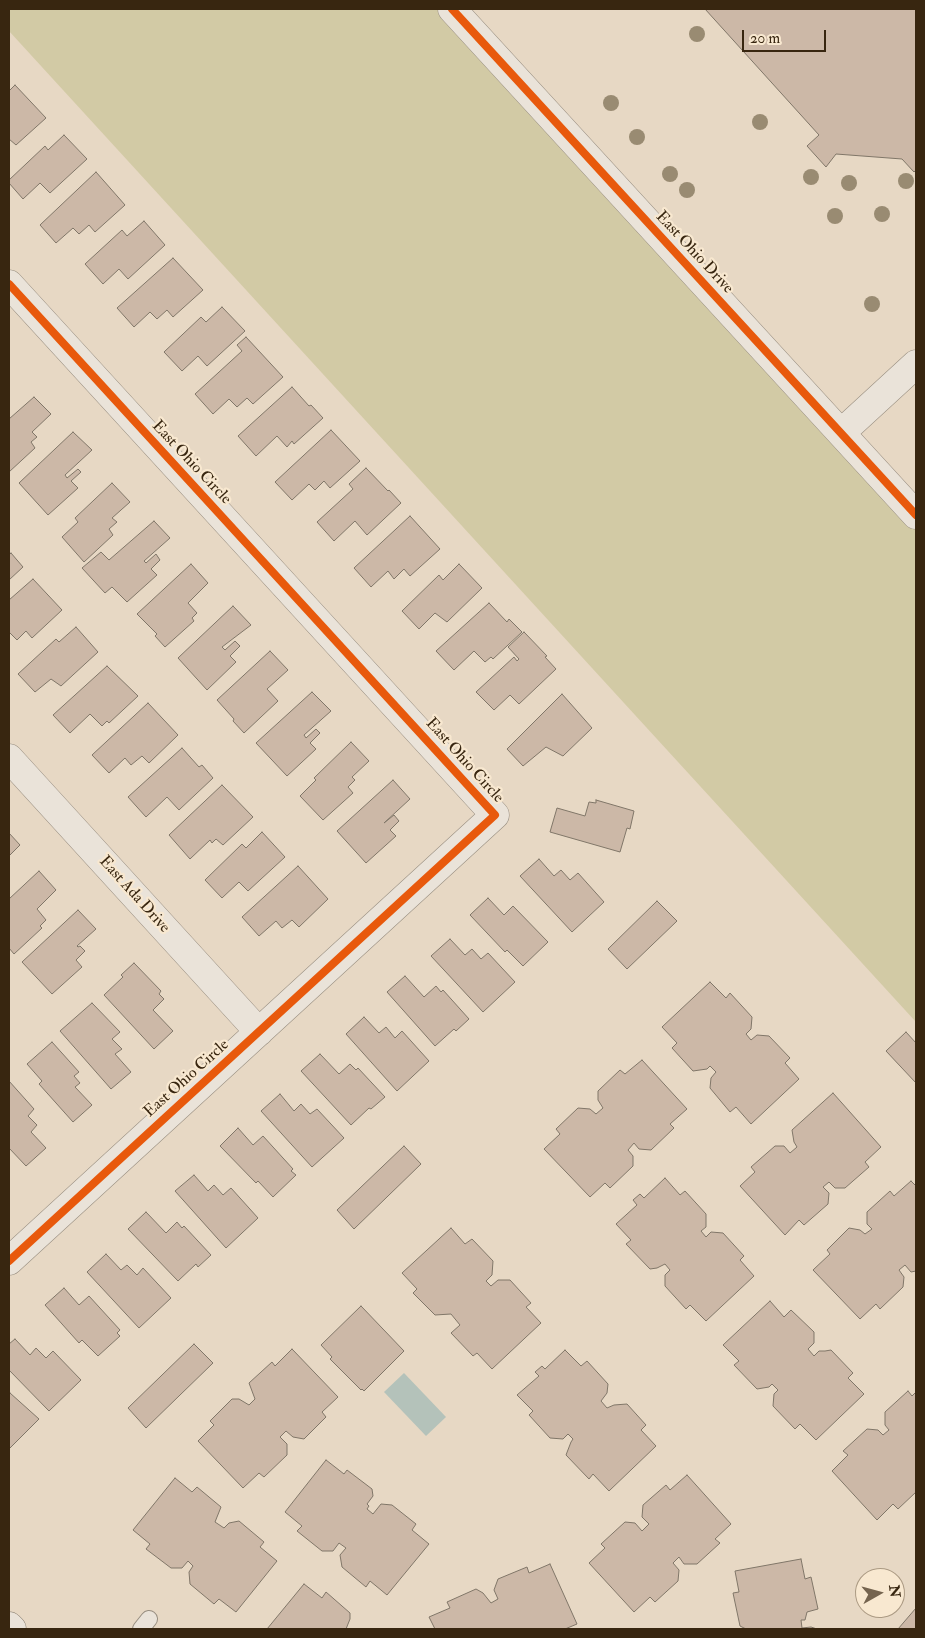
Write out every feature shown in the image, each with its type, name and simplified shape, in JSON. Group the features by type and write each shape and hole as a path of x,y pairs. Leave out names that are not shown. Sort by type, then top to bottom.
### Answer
{"street":[{"name":"East Ohio Drive","path":"452,9 916,515"},
{"name":"East Ohio Circle","path":"9,284 495,815 9,1261"},
{"path":"841,433 916,364"},
{"name":"East Ada Drive","path":"9,758 259,1032"},
{"path":"9,1626 12,1629"}],"shaded area":[{"path":"9,9 452,9 916,515 916,1022 9,31"},
{"path":"404,1373 446,1417 426,1436 384,1392"}],"building":[{"path":"705,9 916,9 916,170 914,172 902,159 836,154 826,167 807,146 819,135"},
{"path":"15,85 46,118 16,145 9,139 9,91"},
{"path":"64,135 87,159 50,193 40,183 23,199 9,183 9,180 45,146 48,150"},
{"path":"96,172 125,205 95,232 89,225 79,234 73,228 56,243 40,225"},
{"path":"144,221 165,245 128,279 119,269 103,284 85,264 122,230 127,236"},
{"path":"173,258 203,290 173,317 167,310 157,319 150,312 134,327 117,308"},
{"path":"222,307 245,331 207,366 198,356 182,371 164,352 201,317 206,322"},
{"path":"246,337 283,377 253,404 247,398 237,407 229,399 213,414 195,394 242,351 237,345"},
{"path":"292,387 323,418 294,444 292,441 287,447 277,436 256,456 238,436"},
{"path":"34,397 51,414 32,432 37,437 31,442 35,448 9,472 9,419"},
{"path":"331,430 360,461 330,488 324,481 315,490 309,484 292,500 275,482"},
{"path":"73,432 92,450 65,475 67,478 78,469 81,472 71,481 78,488 48,515 19,483"},
{"path":"366,468 401,503 367,535 355,521 334,541 317,522 353,489 349,484"},
{"path":"112,483 130,502 112,518 117,522 109,529 113,535 84,562 62,537 78,522 75,518"},
{"path":"410,516 440,549 410,576 404,569 394,579 388,571 371,587 354,568"},
{"path":"154,521 170,538 144,561 146,563 156,554 160,560 151,569 157,575 127,602 112,587 105,593 82,568 101,552 109,560"},
{"path":"11,553 23,567 9,580 9,555"},
{"path":"191,564 208,583 188,603 197,613 192,618 194,621 165,647 155,636 157,634 137,614"},
{"path":"459,564 482,588 447,622 435,613 419,629 402,611 439,575 443,580"},
{"path":"33,579 62,610 32,638 26,631 17,640 9,634 9,600"},
{"path":"489,603 507,622 509,619 522,632 493,659 491,657 485,662 474,651 454,670 436,651"},
{"path":"233,606 251,625 222,647 225,650 235,641 240,646 230,656 236,662 207,690 178,658"},
{"path":"76,627 98,652 61,686 51,679 35,692 18,674 56,639 59,642"},
{"path":"524,632 547,656 545,657 556,669 519,704 510,695 494,710 476,692 514,657 517,661 519,659 508,647"},
{"path":"270,651 288,670 267,689 278,701 244,733 217,700"},
{"path":"107,666 138,696 109,723 107,721 102,726 90,714 70,733 53,715"},
{"path":"312,692 331,711 304,735 306,738 316,729 320,733 310,743 316,749 287,776 256,743"},
{"path":"562,694 592,728 563,756 546,747 523,766 507,749"},
{"path":"148,703 178,735 149,763 142,756 131,765 125,758 109,773 92,755"},
{"path":"351,742 369,761 352,777 355,780 348,787 353,793 323,820 300,796 316,780 314,778"},
{"path":"182,748 199,767 202,765 213,778 179,810 167,797 146,817 128,797"},
{"path":"393,780 410,799 384,823 394,815 399,821 390,830 396,836 366,863 337,831"},
{"path":"222,785 253,817 223,845 216,839 212,843 210,840 190,859 169,835"},
{"path":"596,800 634,811 630,829 627,828 620,852 550,832 557,808 585,816 589,802 596,803"},
{"path":"262,832 285,857 248,891 239,882 222,898 205,880 242,844 246,848"},
{"path":"9,833 20,845 9,856"},
{"path":"539,859 554,876 561,870 570,880 578,873 604,902 572,932 520,876"},
{"path":"298,866 328,899 299,927 292,920 282,928 276,921 259,936 242,917"},
{"path":"39,871 56,890 37,909 46,920 40,926 42,928 14,954 9,948 9,899"},
{"path":"488,898 504,915 513,906 548,942 523,966 507,950 505,952 470,915"},
{"path":"657,901 677,921 627,969 608,949"},
{"path":"78,910 96,929 77,946 80,946 85,951 76,960 82,967 52,994 22,962"},
{"path":"450,939 465,955 472,949 481,959 488,953 515,982 483,1012 431,956"},
{"path":"134,963 161,991 159,994 164,999 153,1010 173,1031 154,1049 104,995 123,977 121,975"},
{"path":"405,976 424,997 436,986 441,992 443,990 469,1019 435,1046 387,992"},
{"path":"710,982 726,998 730,993 752,1017 751,1029 746,1034 751,1040 757,1035 769,1036 790,1058 785,1063 799,1079 751,1124 736,1107 730,1112 710,1088 711,1078 716,1072 710,1066 707,1069 693,1071 672,1048 677,1043 662,1027"},
{"path":"92,1003 120,1032 112,1039 122,1049 115,1054 131,1072 111,1089 60,1031"},
{"path":"364,1017 379,1033 386,1027 395,1038 402,1031 429,1061 397,1091 346,1034"},
{"path":"906,1032 916,1043 916,1083 886,1051"},
{"path":"52,1042 79,1072 74,1076 80,1083 75,1087 92,1105 73,1122 39,1084 42,1081 27,1064"},
{"path":"320,1054 339,1074 350,1064 356,1070 358,1068 385,1097 371,1109 369,1108 351,1125 301,1071"},
{"path":"642,1060 687,1109 670,1124 674,1128 651,1150 639,1149 634,1143 628,1150 633,1156 633,1166 610,1188 605,1183 590,1197 544,1149 560,1134 556,1129 578,1108 590,1109 596,1114 603,1108 598,1100 598,1091 620,1070 625,1074"},
{"path":"9,1081 34,1109 28,1116 37,1125 31,1132 46,1148 26,1166 9,1148"},
{"path":"833,1093 881,1147 865,1162 869,1167 845,1188 835,1188 829,1182 823,1187 829,1193 828,1204 804,1225 799,1220 785,1235 740,1186 755,1172 751,1167 775,1146 784,1146 790,1153 797,1147 792,1130"},
{"path":"280,1094 294,1111 301,1104 310,1114 317,1109 344,1138 312,1167 261,1111"},
{"path":"238,1128 253,1145 263,1136 293,1169 291,1171 296,1175 273,1197 258,1181 256,1183 220,1146"},
{"path":"404,1146 421,1164 354,1229 337,1210"},
{"path":"194,1175 208,1191 214,1185 223,1195 231,1188 258,1218 226,1248 175,1191"},
{"path":"665,1178 680,1195 685,1191 706,1214 706,1227 701,1231 706,1237 711,1232 723,1233 744,1256 740,1260 754,1276 706,1321 690,1305 686,1309 665,1286 665,1275 670,1270 665,1264 650,1269 626,1244 631,1240 616,1224 637,1205 633,1200 640,1194 644,1198"},
{"path":"911,1181 916,1186 916,1271 911,1272 905,1265 899,1270 904,1277 903,1287 880,1309 876,1304 860,1319 813,1270 830,1254 827,1250 849,1228 860,1230 865,1234 872,1229 867,1224 867,1212 890,1191 894,1196"},
{"path":"146,1212 166,1233 177,1222 182,1228 184,1226 211,1255 198,1267 196,1264 178,1281 128,1229"},
{"path":"451,1228 465,1244 472,1239 493,1261 492,1275 486,1281 491,1286 498,1280 510,1280 531,1303 526,1307 541,1323 492,1369 477,1353 473,1356 451,1333 460,1325 451,1314 435,1315 413,1293 417,1289 402,1273"},
{"path":"106,1254 121,1270 127,1265 137,1275 143,1268 171,1298 139,1328 87,1272"},
{"path":"64,1288 79,1305 89,1296 120,1330 117,1333 120,1336 98,1356 82,1340 79,1343 45,1305"},
{"path":"770,1301 784,1317 791,1310 814,1332 814,1343 808,1349 814,1356 819,1351 831,1350 853,1373 848,1378 864,1394 816,1440 800,1424 795,1429 773,1406 774,1394 778,1390 772,1384 769,1387 757,1389 734,1365 739,1361 723,1345"},
{"path":"361,1306 404,1351 364,1391 330,1359 332,1357 321,1345"},
{"path":"15,1339 30,1355 36,1348 46,1358 53,1351 81,1380 49,1411 9,1370 9,1344"},
{"path":"194,1344 213,1363 146,1428 128,1408"},
{"path":"292,1349 338,1397 322,1412 326,1417 304,1439 293,1437 286,1431 280,1437 287,1444 287,1455 264,1477 259,1473 243,1488 198,1441 214,1425 210,1421 232,1399 239,1399 249,1405 255,1399 249,1383 272,1362 275,1366"},
{"path":"565,1350 581,1366 587,1361 608,1384 607,1393 601,1401 607,1408 614,1405 627,1404 646,1425 641,1430 656,1446 609,1491 593,1474 589,1479 566,1455 573,1439 568,1434 563,1439 550,1438 529,1415 533,1411 517,1395 539,1376 535,1372 542,1366 545,1369"},
{"path":"908,1391 912,1396 916,1392 916,1492 898,1509 893,1504 877,1520 832,1471 848,1455 843,1451 867,1429 878,1430 883,1435 889,1430 885,1425 885,1412"},
{"path":"9,1394 39,1419 9,1449"},
{"path":"326,1460 344,1474 347,1470 372,1489 373,1496 367,1504 369,1506 367,1509 373,1514 381,1504 392,1505 416,1524 412,1530 429,1544 387,1595 370,1581 366,1587 342,1567 340,1555 346,1548 339,1543 333,1551 322,1551 297,1531 302,1526 285,1512"},
{"path":"687,1475 731,1524 715,1539 720,1543 697,1564 684,1564 679,1557 673,1563 679,1570 678,1581 655,1602 650,1597 634,1612 589,1563 605,1548 601,1544 625,1522 635,1523 642,1531 649,1524 642,1517 643,1505 666,1485 670,1490"},
{"path":"175,1478 192,1492 197,1487 221,1507 215,1522 224,1528 229,1523 239,1521 264,1542 260,1547 277,1561 236,1612 219,1599 214,1604 190,1584 189,1572 193,1566 188,1561 182,1568 171,1568 146,1549 150,1544 133,1530"},
{"path":"801,1559 805,1579 811,1577 818,1609 807,1612 805,1620 801,1620 802,1628 811,1627 817,1629 746,1629 740,1626 733,1593 739,1592 735,1571"},
{"path":"550,1564 577,1624 565,1629 435,1629 429,1617 450,1608 447,1602 476,1589 483,1593 491,1603 498,1599 494,1590 498,1579 527,1567 529,1573"},
{"path":"304,1584 322,1598 326,1592 350,1613 346,1629 267,1629"},
{"path":"916,1608 916,1629 898,1629"}],"cycle path":[{"path":"452,9 916,515"},
{"path":"9,284 495,815 9,1261"}]}
